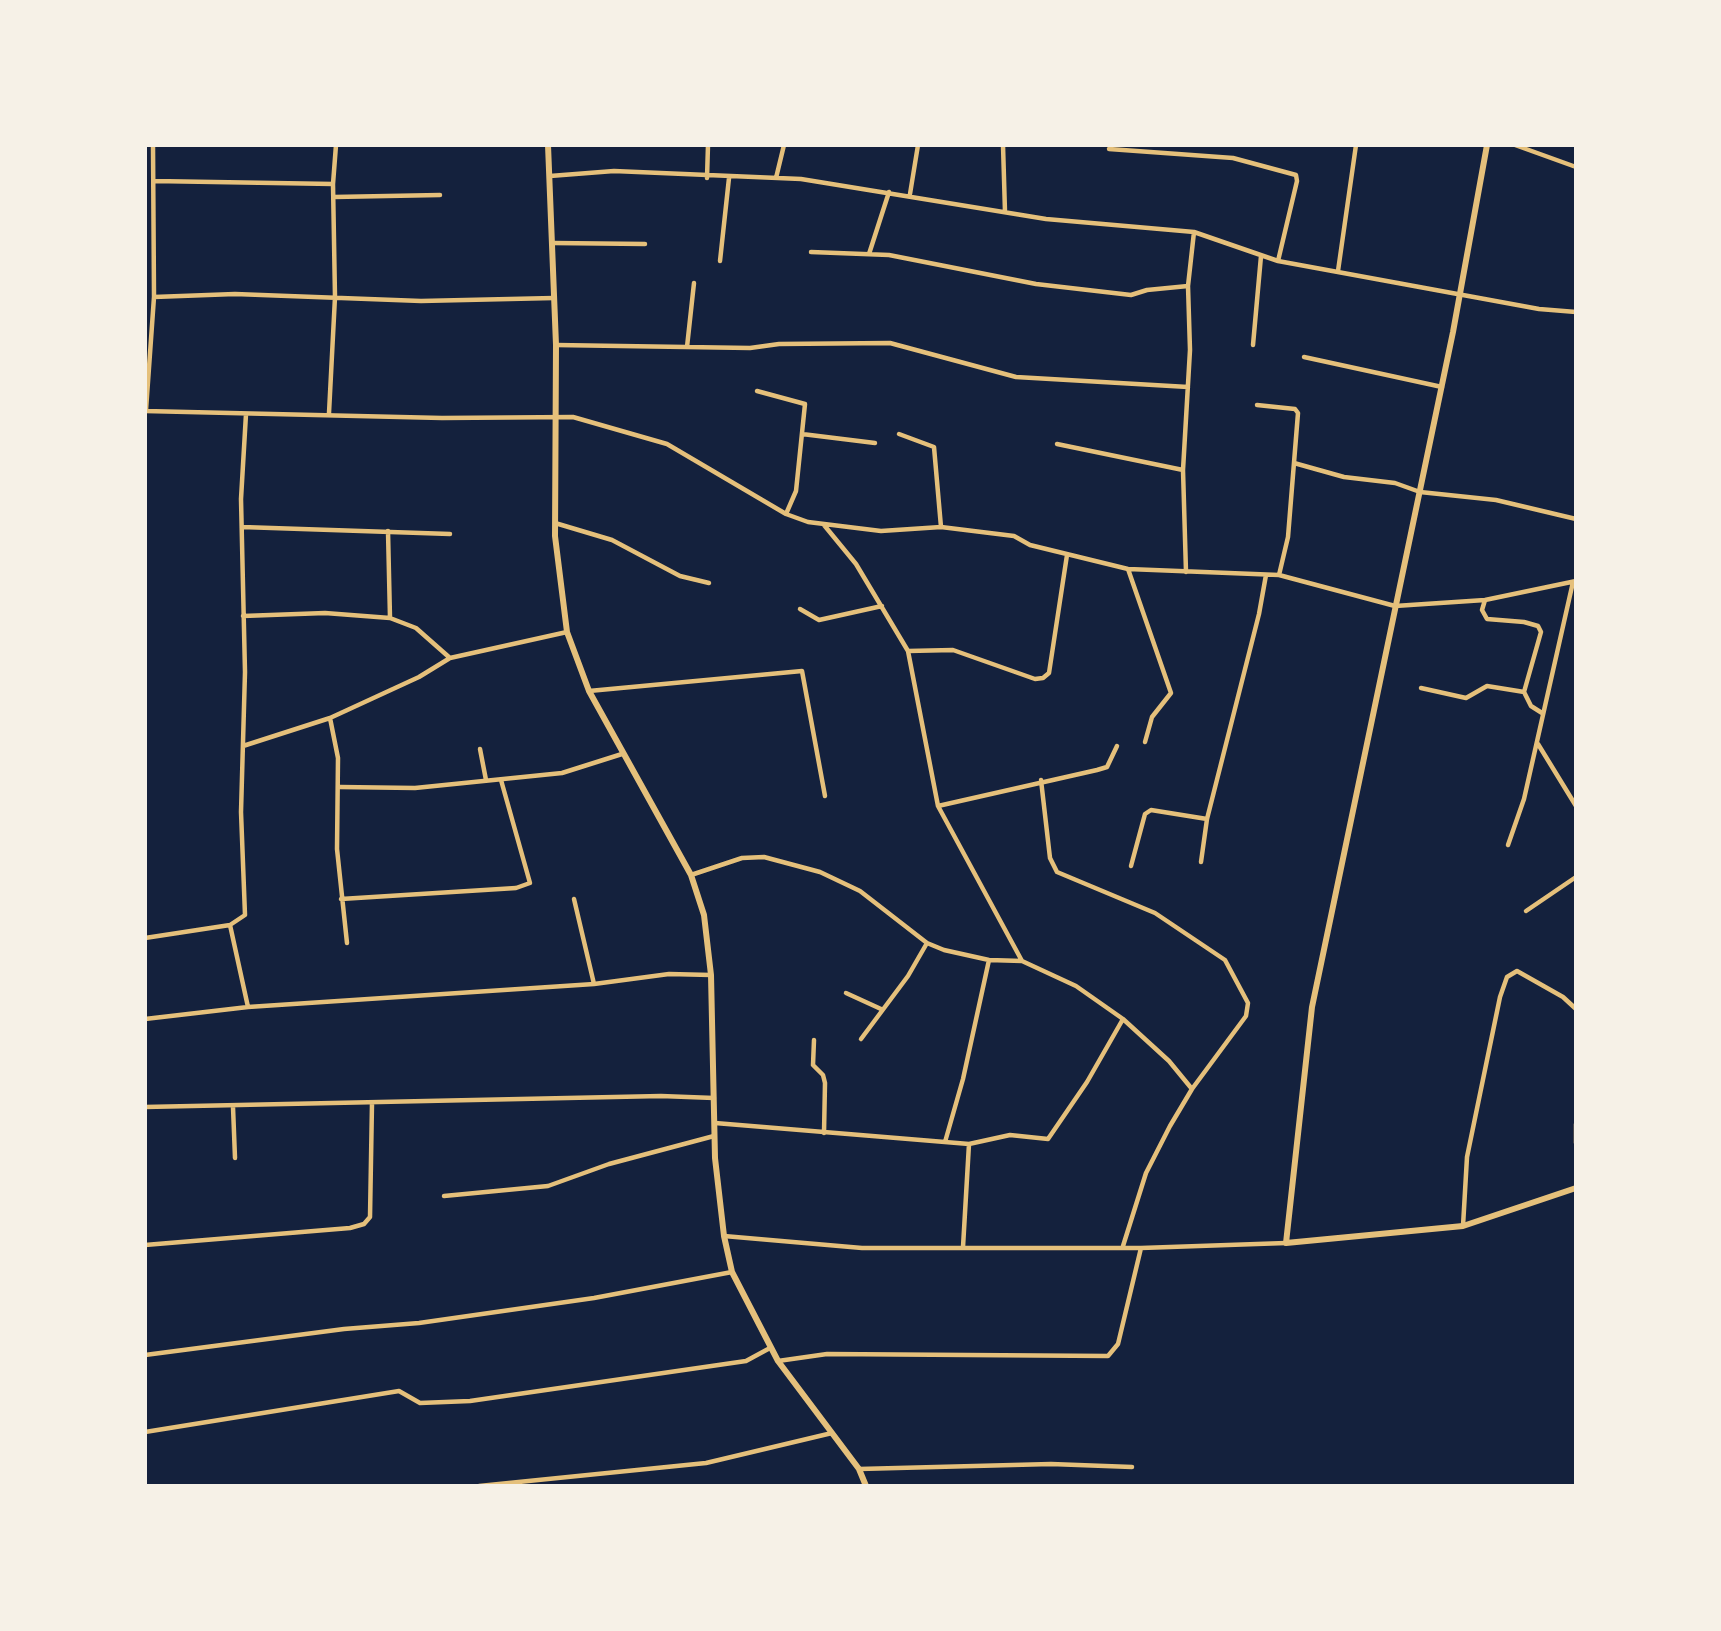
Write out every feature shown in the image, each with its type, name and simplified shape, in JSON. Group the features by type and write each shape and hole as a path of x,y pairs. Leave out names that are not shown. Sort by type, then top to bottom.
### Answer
{"street":[{"path":"153,145 154,297 146,410 442,418 573,416 667,444 786,514 824,525 881,531 940,527 1014,536 1030,545 1128,569 1279,575 1395,606 1485,600 1574,582 1524,799 1508,845"},
{"path":"328,413 335,297 333,184 336,145"},
{"path":"548,145 556,345 555,523 567,632 589,691 691,875 704,915 711,975 715,1136 724,1236 732,1272 778,1361 859,1469 866,1486"},
{"path":"707,177 708,145"},
{"path":"776,178 784,145"},
{"path":"910,194 918,145"},
{"path":"1003,145 1005,212"},
{"path":"1338,271 1356,145"},
{"path":"1286,1243 1312,1007 1442,387 1487,145"},
{"path":"1515,145 1576,167"},
{"path":"1109,149 1233,158 1296,175 1297,181 1278,261"},
{"path":"550,176 614,172 776,178 910,194 1005,212 1194,232 1278,261 1460,295 1576,312"},
{"path":"720,261 729,178"},
{"path":"154,181 333,184"},
{"path":"869,254 889,192"},
{"path":"334,197 440,195"},
{"path":"1186,572 1183,470 1188,387 1188,286 1194,232"},
{"path":"553,243 645,244"},
{"path":"811,252 916,258 1037,284 1131,295 1147,290 1188,286"},
{"path":"1253,345 1261,256"},
{"path":"687,347 694,283"},
{"path":"154,297 335,297 421,301 555,298"},
{"path":"556,345 687,347 890,343 1016,377 1188,387"},
{"path":"1304,357 1442,387"},
{"path":"757,391 803,401 796,491 786,514"},
{"path":"1257,405 1297,411 1288,537 1279,575"},
{"path":"145,938 230,925 245,915 247,909 241,812 242,527 246,414"},
{"path":"802,434 875,443"},
{"path":"900,435 934,447 940,527"},
{"path":"1057,444 1183,470"},
{"path":"1294,463 1344,477 1395,483 1420,492 1496,500 1576,519"},
{"path":"555,523 612,540 680,576 709,583"},
{"path":"824,525 856,564 908,650 938,806 1022,961"},
{"path":"242,527 450,534"},
{"path":"388,531 390,618"},
{"path":"908,650 953,650 976,656 1010,671 1043,678 1049,673 1067,555"},
{"path":"1128,569 1171,694 1152,717 1146,743"},
{"path":"1201,862 1207,819 1259,614 1266,575"},
{"path":"1485,600 1482,610 1487,619 1538,626 1541,632 1524,692 1531,706 1542,713"},
{"path":"800,610 819,620 882,606"},
{"path":"243,616 325,614 390,618 416,628 450,658"},
{"path":"243,747 330,718 419,677 450,658 567,632"},
{"path":"589,691 802,671 825,796"},
{"path":"1421,688 1466,698 1487,686 1524,692"},
{"path":"330,718 340,787 337,849 348,943"},
{"path":"1537,743 1576,806"},
{"path":"938,806 1041,780 1107,767 1117,746"},
{"path":"480,749 486,780"},
{"path":"340,787 415,788 562,773 622,754"},
{"path":"341,899 516,888 530,883 501,779"},
{"path":"1041,780 1049,858 1057,872 1155,913 1225,960 1248,1003 1246,1016 1192,1089 1146,1173 1124,1246"},
{"path":"1131,866 1145,814 1151,810 1207,819"},
{"path":"691,875 727,861 753,857 764,857 820,872 872,898 927,943 944,950 989,960 1022,961 1076,986 1123,1019 1169,1061 1192,1089"},
{"path":"1526,911 1576,877"},
{"path":"574,899 594,984"},
{"path":"230,925 248,1007"},
{"path":"861,1039 908,976 927,943"},
{"path":"945,1142 963,1079 989,960"},
{"path":"1463,1226 1467,1157 1500,997 1507,977 1517,971 1563,997 1576,1009"},
{"path":"145,1019 248,1007 594,984 669,974 711,975"},
{"path":"846,993 881,1009"},
{"path":"715,1123 969,1144 1010,1135 1044,1140 1050,1137 1087,1082 1123,1019"},
{"path":"814,1040 813,1065 823,1075 825,1083 824,1133"},
{"path":"145,1107 714,1098"},
{"path":"145,1245 323,1231 364,1224 370,1217 372,1103"},
{"path":"233,1107 235,1158"},
{"path":"1576,1124 1576,1143"},
{"path":"444,1196 548,1186 610,1164 715,1136"},
{"path":"963,1247 969,1144"},
{"path":"724,1236 862,1248 1141,1248 1286,1243 1463,1226 1576,1188"},
{"path":"778,1361 827,1354 1108,1356 1118,1344 1141,1248"},
{"path":"145,1355 459,1318 593,1298 732,1272"},
{"path":"145,1432 399,1391 420,1403 470,1401 746,1361 770,1348"},
{"path":"479,1486 706,1463 832,1433"},
{"path":"859,1469 1051,1464 1132,1467"}]}
